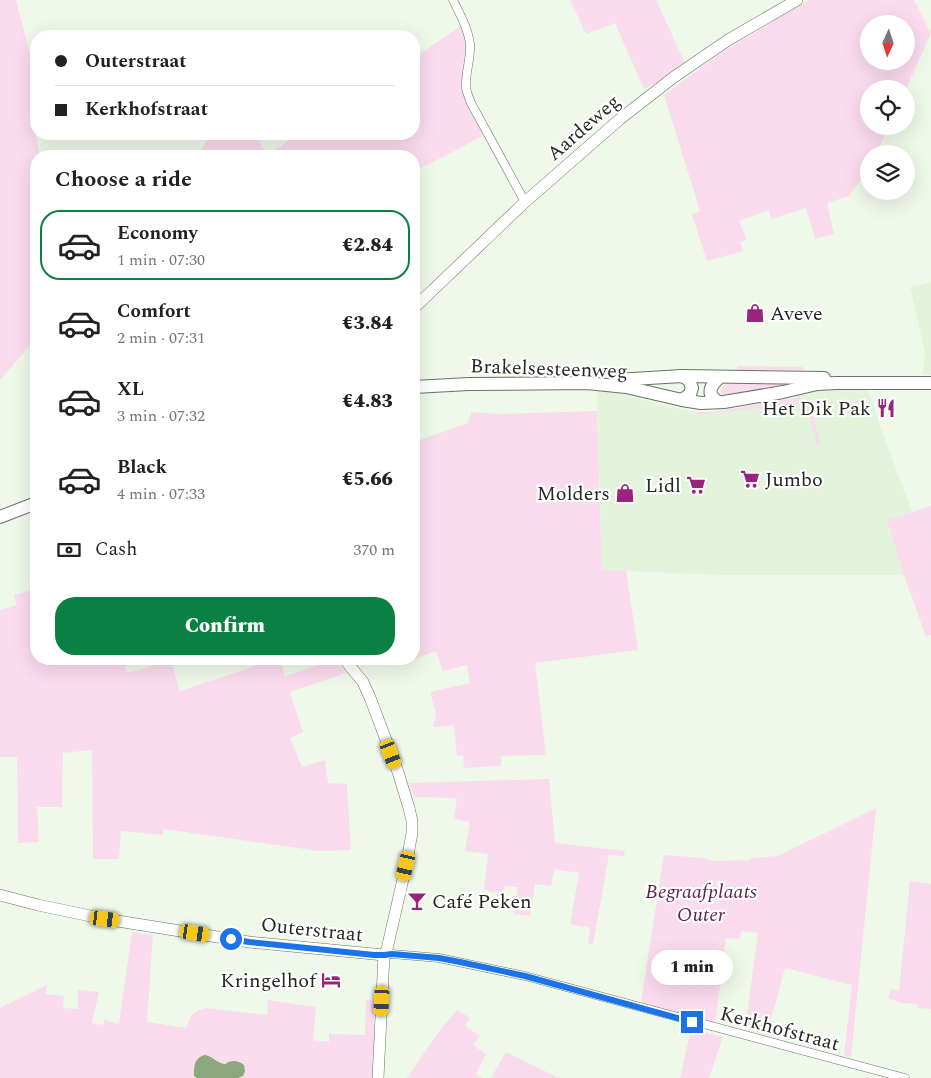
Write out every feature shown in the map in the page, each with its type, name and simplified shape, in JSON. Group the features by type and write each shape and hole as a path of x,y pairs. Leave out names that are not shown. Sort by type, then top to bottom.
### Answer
{"main road":[{"name":"Brakelsesteenweg","path":"420,381 486,379 613,380 682,376 931,379"},
{"path":"682,376 689,380 692,388 690,394 682,400"},
{"path":"718,402 713,399 710,390 712,384 720,377"},
{"name":"Brakelsesteenweg","path":"420,387 469,384 587,384 626,387 701,403 783,392 817,384 931,383"},
{"path":"0,517 30,505"}],"street":[{"path":"453,0 470,43 466,87 468,96 525,202"},
{"name":"Aardeweg","path":"420,302 525,202 642,100 728,40 797,0"},
{"path":"349,665 363,682 371,700 398,772 412,821 412,833 406,866 384,955 378,1078"},
{"name":"Outerstraat","path":"0,895 86,916 249,942 384,955"},
{"name":"Kerkhofstraat","path":"384,955 439,958 525,976 885,1075 905,1078"}],"shaded area":[{"path":"931,282 931,375 923,375 925,352 910,287"},
{"path":"867,386 912,512 887,521 904,575 719,575 602,570 597,390 702,413 795,398 811,390"},
{"path":"205,1055 223,1064 237,1061 244,1065 245,1071 243,1076 238,1078 197,1078 194,1076 195,1063 201,1056"}],"green space":[{"path":"0,0 16,0 30,55 30,140 37,140 39,150 30,150 30,345 0,380"},
{"path":"570,0 656,0 685,63 658,82 644,89 615,23 586,34"},
{"path":"809,0 914,0 931,33 915,69 915,15 860,15 860,70 914,70 910,80 860,80 860,135 885,135 880,145 860,145 860,181 849,196 827,203 834,234 815,239 806,208 771,219 769,210 739,221 747,240 740,242 743,251 707,261 692,214 700,211 664,95 722,52"},
{"path":"461,26 466,36 467,49 462,88 468,107 484,135 420,168 420,150 275,150 290,140 420,140 420,54"},
{"path":"208,140 258,140 264,150 200,150"},
{"path":"737,366 802,367 804,370 737,371"},
{"path":"727,384 797,384 724,396 721,389"},
{"path":"798,397 805,403 697,415 697,412 714,412"},
{"path":"806,404 815,422 820,441 819,447 817,445"},
{"path":"597,411 602,570 626,571 638,650 535,663 546,755 501,756 501,766 464,768 463,755 457,756 454,725 433,727 436,714 430,692 470,683 467,665 443,671 436,651 420,657 420,440 468,423 471,412 499,414"},
{"path":"931,506 931,635 926,637 887,520"},
{"path":"30,591 30,665 125,665 127,673 152,665 172,665 180,691 258,665 282,665 285,676 319,665 339,665 346,673 290,692 303,732 290,738 302,767 325,760 328,783 347,784 351,850 319,851 163,829 163,835 121,831 119,859 93,859 92,750 63,753 62,807 37,807 39,842 18,843 17,757 0,757 0,610 17,605 14,595"},
{"path":"549,779 555,843 625,851 624,856 609,855 593,944 588,944 590,928 570,924 579,873 554,869 551,886 535,884 530,916 514,914 518,887 505,886 504,894 484,890 488,854 465,851 470,822 454,819 457,798 414,797 409,783"},
{"name":"Begraafplaats Outer","path":"876,808 851,1057 844,1055 852,985 785,968 767,1035 745,1029 758,933 741,931 740,939 726,938 715,1025 641,1002 664,855 704,858 713,861 750,860 751,858 778,856"},
{"path":"910,881 931,884 931,1009 918,1008 918,1004 901,1003 888,998 891,989 899,991"},
{"path":"132,932 153,935 147,1022 187,1028 193,1014 206,1008 267,1015 268,1000 316,1007 313,1040 329,1042 329,1034 365,1035 366,999 374,1001 374,1059 372,1078 238,1078 243,1076 244,1065 239,1061 222,1064 210,1056 194,1068 194,1076 197,1078 0,1078 0,1008 47,985 45,994 64,996 63,1008 78,1009 78,990 99,992 92,1023 103,1025 104,1020 119,1024"},
{"path":"457,1010 470,1018 465,1026 480,1036 473,1045 486,1054 476,1074 482,1078 407,1078 440,1030"},
{"path":"691,1029 723,1037 709,1078 680,1078"},
{"path":"506,1052 559,1078 491,1078"}],"place":[{"name":"Aveve","path":"755,313"},
{"name":"Het Dik Pak","path":"886,408"},
{"name":"Jumbo","path":"750,479"},
{"name":"Lidl","path":"696,485"},
{"name":"Molders","path":"625,493"},
{"name":"Café Peken","path":"417,901"},
{"name":"Kringelhof","path":"331,980"}],"route":[{"path":"231,939 374,955 392,954 439,958 525,976 692,1022"}]}
